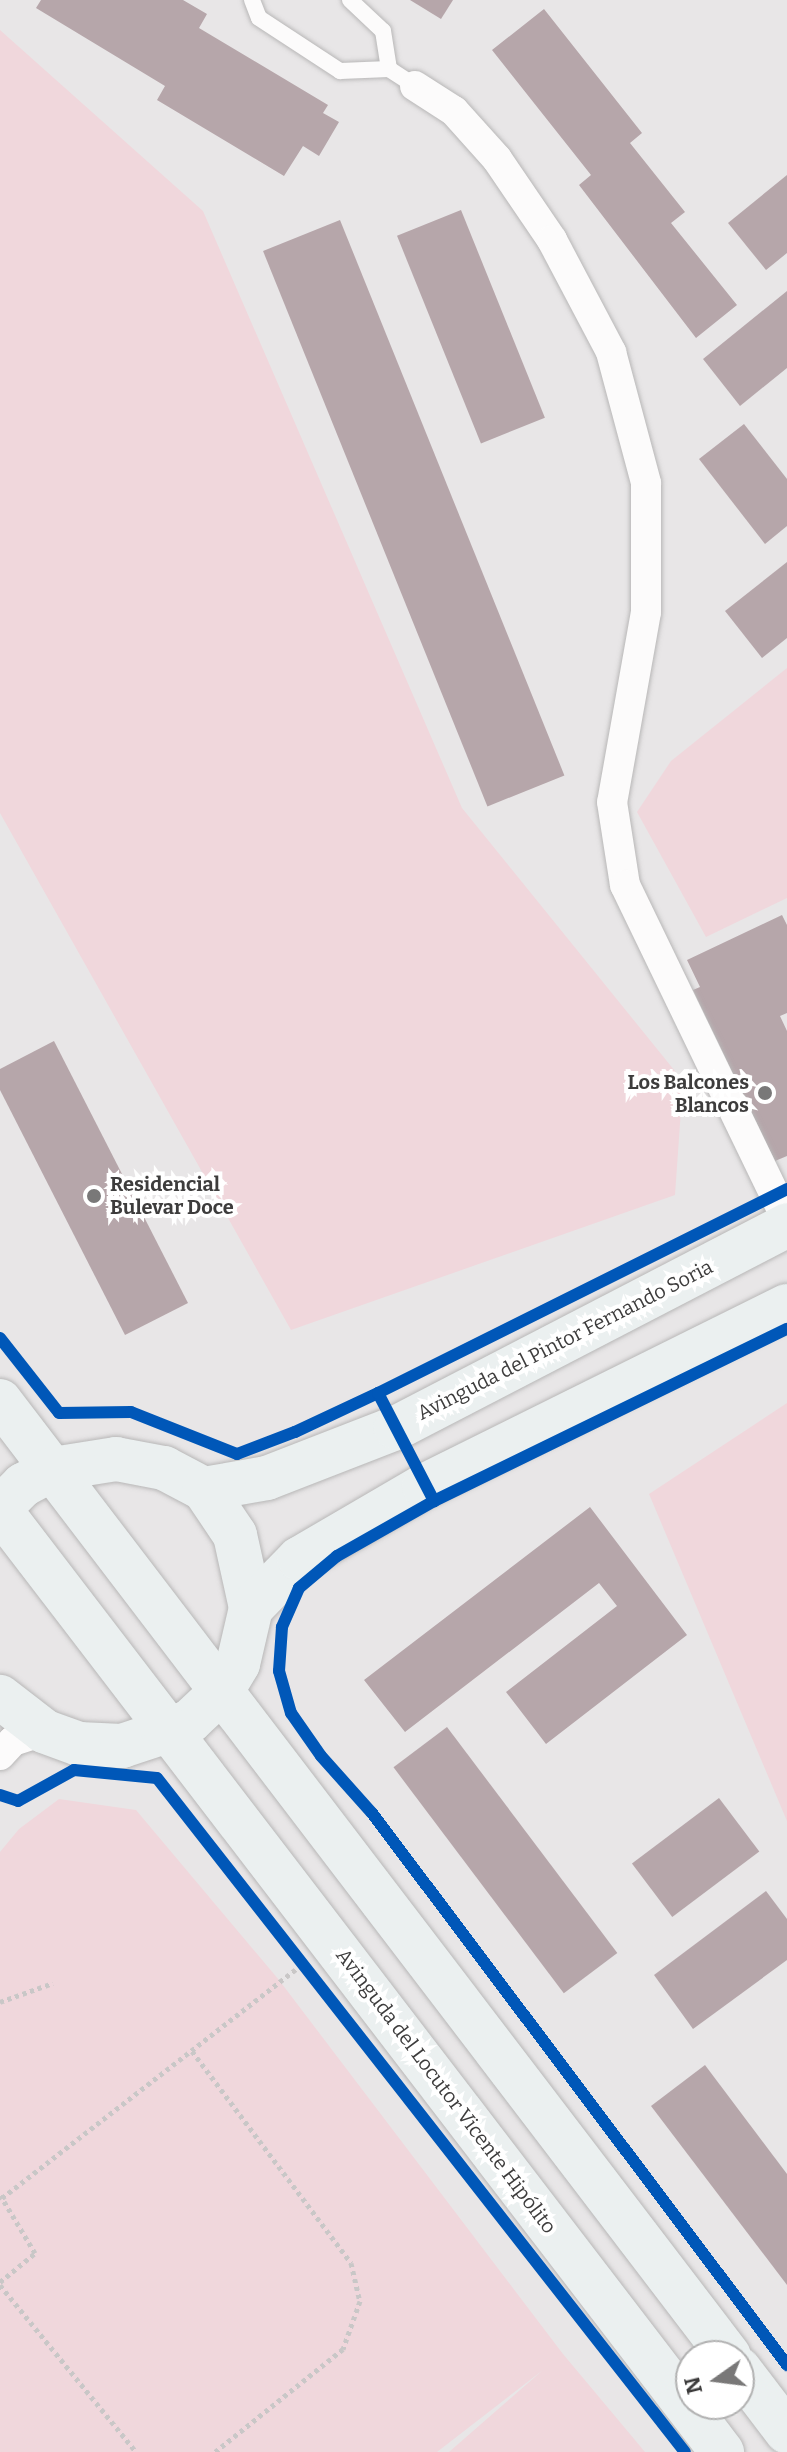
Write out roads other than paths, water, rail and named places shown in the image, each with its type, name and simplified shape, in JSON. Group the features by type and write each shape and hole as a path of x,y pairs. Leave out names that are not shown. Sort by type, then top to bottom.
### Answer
{"main road":[{"name":"Avinguda del Pintor Fernando Soria","path":"204,1489 267,1478 396,1428 787,1223"},
{"path":"251,1608 299,1559 424,1486 787,1306"},
{"path":"0,1401 717,2340"},
{"name":"Avinguda del Locutor Vicente Hipólito","path":"0,1697 44,1731 79,1744 122,1746 170,1730 190,1721 221,1692 238,1664 251,1608 235,1535 204,1489 164,1468 116,1459 53,1469 23,1485 0,1509 170,1730 722,2452"},
{"path":"755,2390 787,2432"}],"street":[{"name":"Avinguda del Pintor Fernando Soria","path":"415,86 454,111 497,159 552,240 611,352 646,483 646,612 612,802 625,885 787,1223"},
{"path":"0,1755 13,1741 44,1731"}],"lane":[{"path":"252,0 259,18 340,71 389,69 415,86"},
{"path":"350,0 383,31 389,69"}],"place":[{"name":"Los Balcones Blancos","path":"765,1093"},
{"name":"Residencial Bulevar Doce","path":"94,1196"}]}
